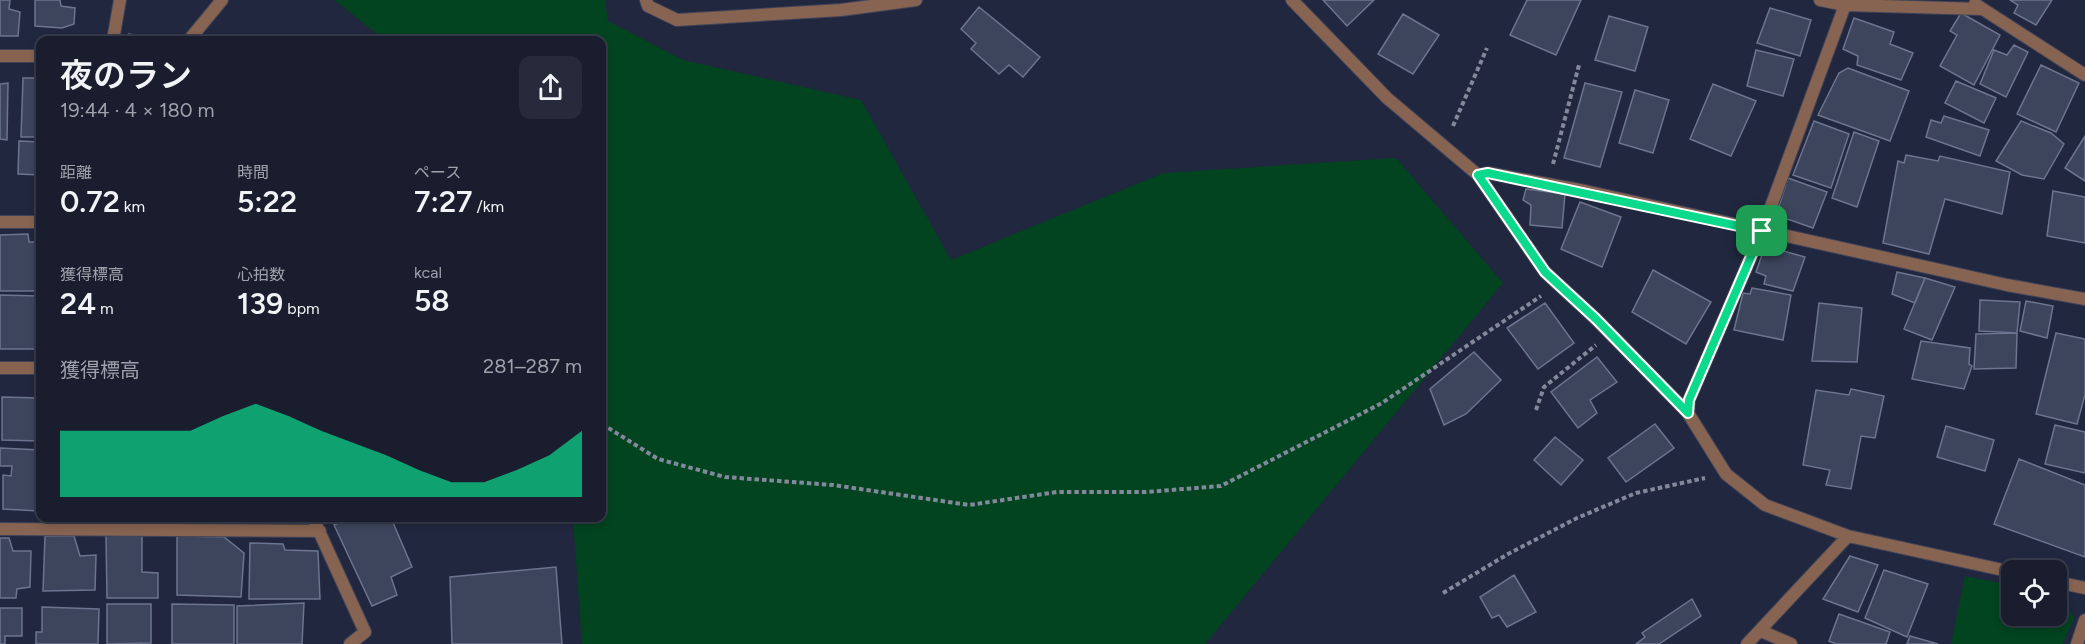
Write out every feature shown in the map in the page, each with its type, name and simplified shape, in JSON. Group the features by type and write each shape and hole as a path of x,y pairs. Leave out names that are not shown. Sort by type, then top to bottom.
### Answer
{"street":[{"path":"113,36 120,0"},
{"path":"192,36 222,0"},
{"path":"646,0 648,6 677,20 841,10 916,0"},
{"path":"1292,0 1387,98 1478,175 1545,272 1610,333 1688,413 1726,474 1765,505 1848,536 2001,570"},
{"path":"1820,0 1845,5 1981,9"},
{"path":"1971,0 1981,9 2085,75"},
{"path":"1688,413 1689,400 1762,231 1845,5"},
{"path":"0,56 36,56"},
{"path":"1478,175 1488,173 1547,185 2007,285 2085,299"},
{"path":"0,222 36,222"},
{"path":"0,368 36,368"},
{"path":"316,522 365,632 350,644"},
{"path":"0,529 320,531"},
{"path":"1747,644 1848,536"},
{"path":"2067,584 2085,588"},
{"path":"2078,644 2085,620"},
{"path":"1761,631 1791,644"}],"path":[{"path":"1444,145 1487,48"},
{"path":"1547,185 1579,65"},
{"path":"606,426 658,459 725,477 833,485 969,504 1057,492 1146,492 1221,486 1382,403 1559,284"},
{"path":"1536,410 1544,387 1610,333"},
{"path":"1443,593 1508,554 1577,518 1636,493 1726,474"}],"green space":[{"path":"334,0 605,0 608,21 683,60 861,100 951,260 1163,173 1396,158 1503,283 1205,644 582,644 573,522 606,522 606,36 380,36"},
{"path":"1965,576 2001,583 2001,626 2067,626 2067,604 2074,618 2063,644 1951,644"}],"building":[{"path":"0,0 10,0 9,9 20,12 18,36 0,36"},
{"path":"35,0 60,0 61,6 75,8 74,24 62,28 35,26"},
{"path":"1323,0 1374,0 1347,26"},
{"path":"1527,0 1581,0 1556,55 1510,35"},
{"path":"2010,0 2052,0 2036,25 2014,13 2018,5"},
{"path":"979,7 1040,57 1023,77 1009,65 999,74 971,49 976,43 961,29"},
{"path":"1770,8 1811,20 1800,56 1757,43"},
{"path":"1961,13 2000,35 1974,85 1940,66 1957,35 1950,31"},
{"path":"1403,14 1439,35 1413,74 1378,54"},
{"path":"1609,16 1648,27 1635,71 1595,60"},
{"path":"1854,18 1894,32 1890,44 1913,53 1901,80 1857,65 1858,56 1843,49"},
{"path":"2014,45 2028,52 2006,97 1980,84 1994,50 2007,55"},
{"path":"1756,50 1794,59 1783,96 1747,86"},
{"path":"2041,65 2079,83 2056,132 2017,114"},
{"path":"1848,68 1909,91 1890,141 1818,115 1839,73"},
{"path":"23,78 36,78 36,137 21,137"},
{"path":"1956,81 1996,98 1984,123 1945,103"},
{"path":"8,83 7,140 0,139 0,84"},
{"path":"1585,83 1622,92 1600,167 1564,158"},
{"path":"1713,84 1756,101 1731,156 1690,139"},
{"path":"1635,90 1669,100 1653,153 1619,143"},
{"path":"1944,116 1989,130 1980,156 1926,137 1931,120 1941,123"},
{"path":"1814,121 1849,134 1831,188 1793,175"},
{"path":"2021,121 2051,133 2064,144 2044,179 2022,175 1996,161"},
{"path":"1854,132 1879,141 1857,207 1832,198"},
{"path":"2085,136 2085,181 2065,168"},
{"path":"19,141 36,142 36,175 18,174"},
{"path":"1906,155 1938,161 1940,156 2010,172 2002,214 1945,199 1929,254 1883,243 1898,161 1904,163"},
{"path":"1788,178 1827,192 1813,228 1776,215"},
{"path":"1526,189 1565,194 1562,228 1530,225 1531,205 1523,200"},
{"path":"2053,191 2085,197 2085,243 2047,236"},
{"path":"1580,202 1621,217 1602,267 1561,249"},
{"path":"28,234 29,242 36,242 36,291 0,291 0,235"},
{"path":"1765,246 1805,257 1793,291 1764,284 1766,276 1756,272"},
{"path":"1653,270 1711,302 1686,344 1632,312"},
{"path":"1897,272 1925,278 1915,303 1892,294"},
{"path":"1925,278 1955,287 1932,340 1904,329"},
{"path":"1752,288 1791,295 1783,340 1734,330 1743,293 1750,294"},
{"path":"0,295 36,296 36,349 0,349"},
{"path":"1980,300 2020,302 2017,333 1979,331"},
{"path":"2026,301 2053,306 2047,338 2020,331"},
{"path":"1545,303 1574,343 1538,369 1507,328"},
{"path":"1819,303 1862,308 1857,362 1812,361"},
{"path":"2017,333 2016,368 1974,369 1976,334"},
{"path":"2056,333 2085,339 2085,395 2077,424 2036,414"},
{"path":"1921,341 1970,348 1969,364 1972,366 1964,389 1912,379"},
{"path":"1474,352 1501,380 1466,414 1444,425 1430,389"},
{"path":"1597,357 1617,382 1590,400 1597,413 1578,428 1551,392"},
{"path":"1851,389 1884,396 1875,438 1861,436 1851,489 1826,485 1830,470 1803,465 1816,390 1849,395"},
{"path":"2,397 36,398 36,441 2,440"},
{"path":"1655,424 1674,448 1626,482 1608,458"},
{"path":"2055,425 2085,432 2085,473 2045,464"},
{"path":"1946,426 1994,440 1985,471 1937,457"},
{"path":"1555,437 1583,460 1561,485 1534,460"},
{"path":"0,448 36,450 36,511 3,509 3,475 11,476 12,466 0,466"},
{"path":"2019,459 2085,485 2085,557 1994,524"},
{"path":"341,522 393,522 412,567 391,577 397,595 372,606 334,525"},
{"path":"142,534 142,572 158,573 158,598 107,598 106,535"},
{"path":"45,536 74,536 80,556 96,555 95,590 43,591"},
{"path":"177,536 224,537 244,553 241,597 177,595"},
{"path":"0,538 9,538 13,551 31,551 30,587 17,589 16,598 0,598"},
{"path":"250,543 283,544 285,550 318,551 320,599 249,599"},
{"path":"1850,556 1878,565 1858,612 1823,599"},
{"path":"556,567 562,644 452,644 450,577"},
{"path":"1884,570 1928,584 1907,637 1865,618"},
{"path":"1514,575 1536,612 1507,627 1499,615 1492,618 1480,597"},
{"path":"1692,599 1701,616 1659,644 1636,644 1645,637 1642,633"},
{"path":"304,603 302,644 237,644 237,606"},
{"path":"107,604 151,604 151,643 107,644"},
{"path":"172,604 234,605 234,644 172,644"},
{"path":"42,607 99,609 98,644 36,644 36,632 42,632"},
{"path":"0,608 22,608 22,636 5,636 5,644 0,644"},
{"path":"1839,614 1890,632 1886,644 1836,644 1829,641"},
{"path":"1910,636 1938,644 1907,644"}],"route":[{"path":"1488,173 1585,191 1762,231 1689,400 1688,413 1596,319 1545,272 1478,175 1488,173"}]}
